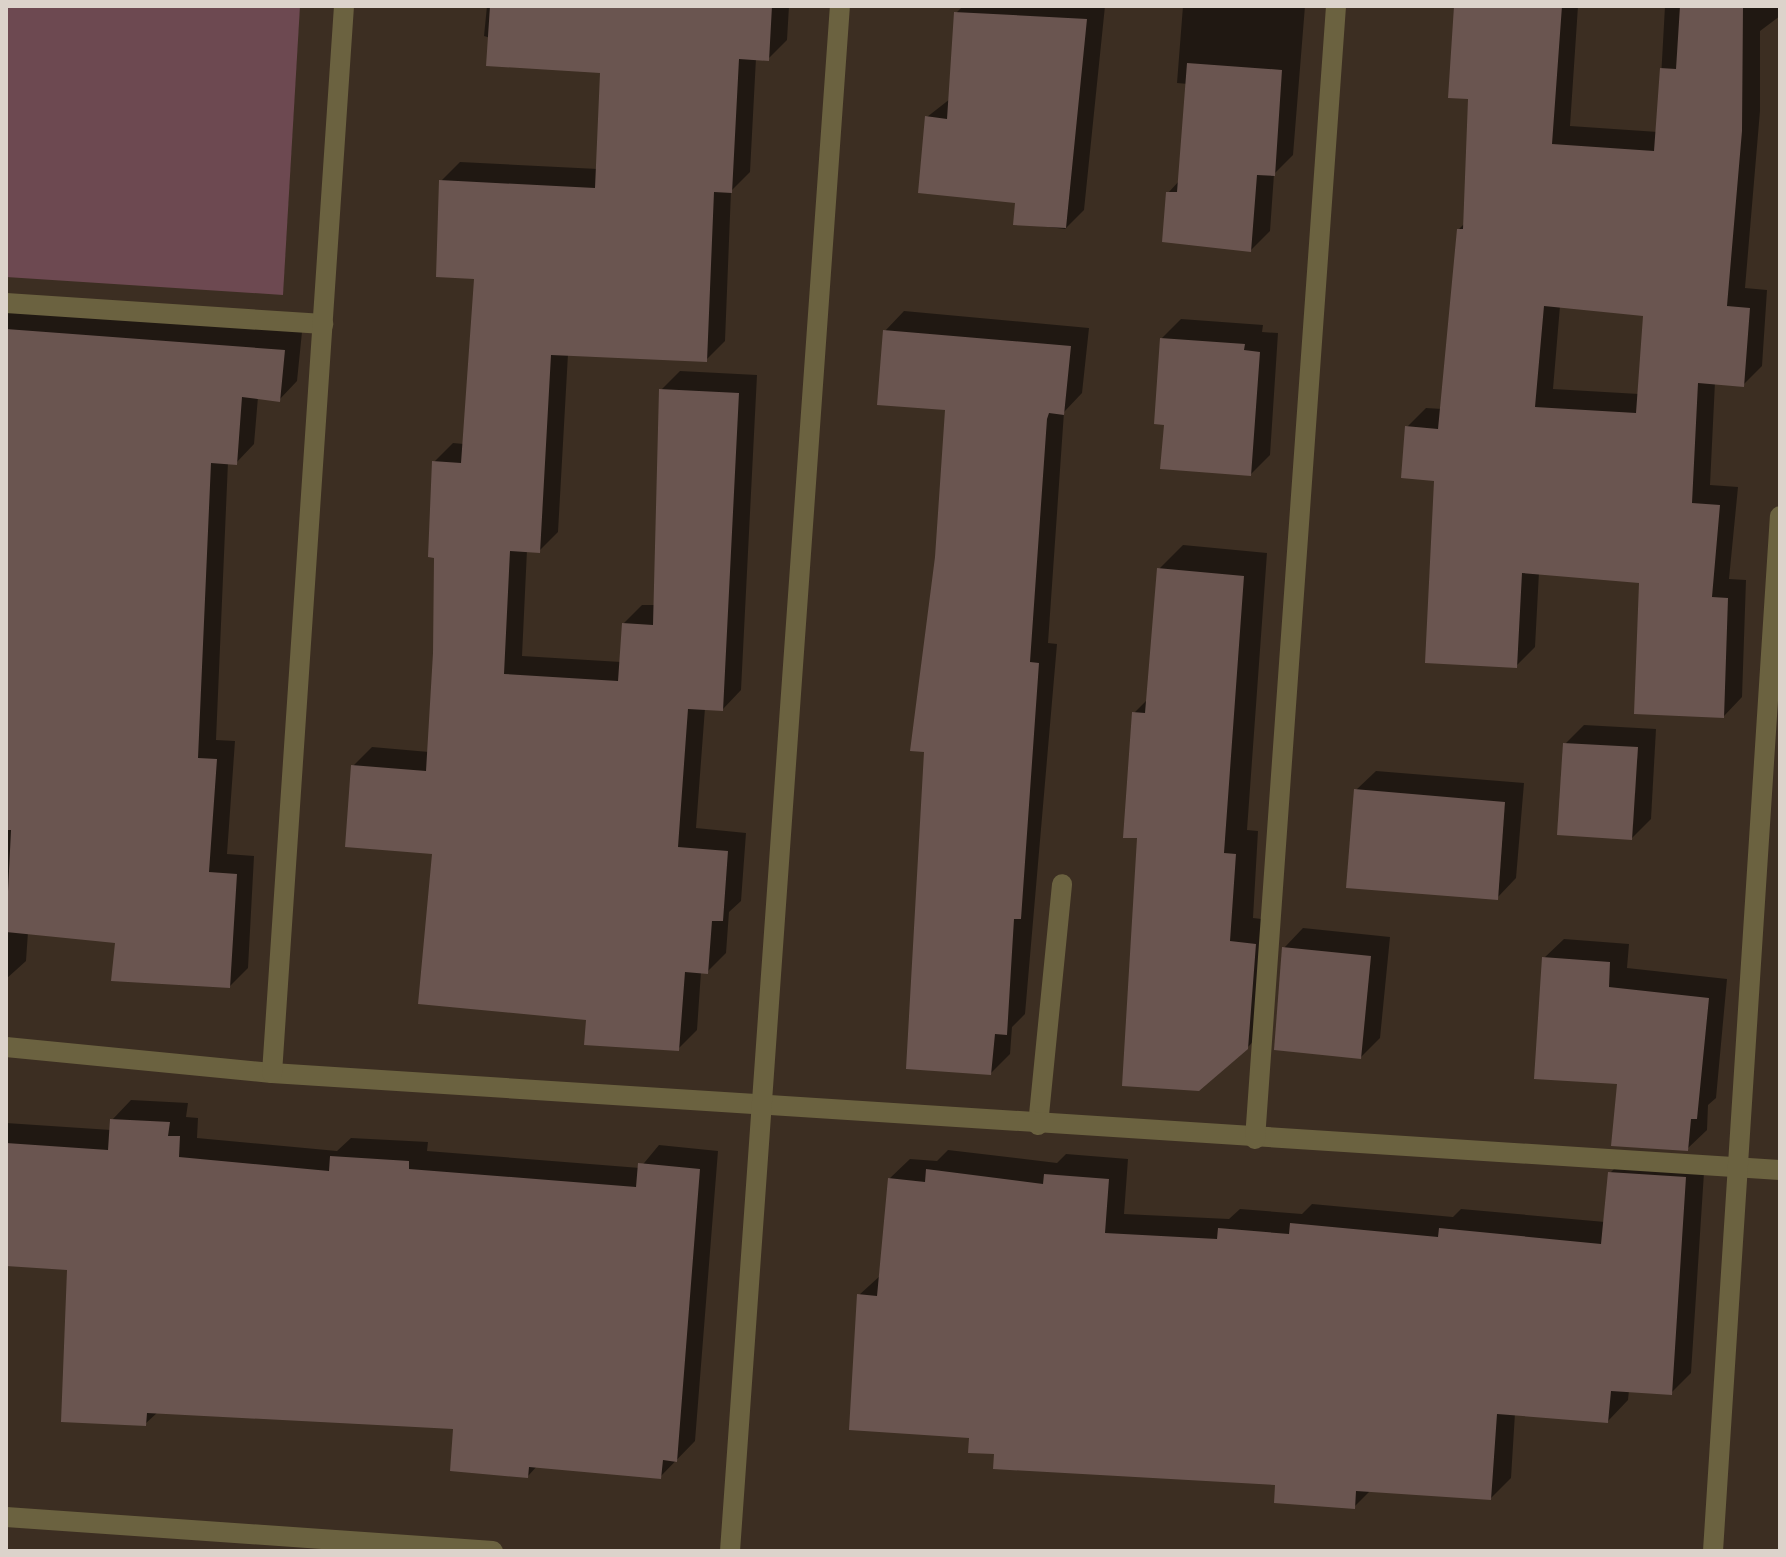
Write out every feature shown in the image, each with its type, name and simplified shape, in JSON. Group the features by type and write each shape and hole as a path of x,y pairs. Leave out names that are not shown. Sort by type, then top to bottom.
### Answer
{"street":[{"path":"272,1073 344,6"},
{"path":"730,1551 759,1106 840,6"},
{"path":"1255,1139 1336,6"},
{"path":"6,303 323,324"},
{"path":"1713,1551 1780,516"},
{"path":"1038,1125 1062,884"},
{"path":"6,1047 272,1073 1255,1139 1780,1170"},
{"path":"6,1517 240,1542 493,1551"}],"shaded area":[{"path":"6,6 300,6 283,295 6,277"}],"building":[{"path":"490,6 772,6 769,61 739,59 732,193 714,192 707,362 551,355 540,553 510,551 504,674 618,681 622,623 653,625 659,389 739,393 723,711 688,709 678,847 728,851 723,921 712,921 708,974 685,972 679,1051 584,1045 586,1020 418,1004 432,854 345,847 351,765 426,771 433,653 434,558 428,557 432,461 461,463 474,279 436,277 439,180 595,188 600,73 486,66"},
{"path":"1454,6 1562,6 1552,144 1654,151 1660,68 1676,69 1680,6 1743,6 1742,131 1727,306 1750,308 1744,387 1698,383 1692,503 1720,505 1712,597 1728,598 1724,718 1634,714 1639,583 1522,573 1517,668 1425,663 1434,481 1401,478 1405,426 1438,429 1457,229 1463,229 1468,99 1448,98","holes":["1544,306 1643,316 1636,413 1535,407"]},
{"path":"954,12 1087,19 1066,228 1013,225 1015,203 918,193 925,116 947,119"},
{"path":"1187,63 1282,70 1275,176 1257,175 1251,252 1162,242 1166,192 1177,192"},
{"path":"6,329 285,350 280,402 242,397 237,465 211,463 198,758 217,759 209,872 237,874 230,988 111,981 115,943 6,932 11,830 6,830"},
{"path":"883,330 1071,346 1064,415 1049,413 1047,419 1030,662 1039,663 1021,919 1014,919 1007,1035 995,1034 991,1075 906,1069 924,752 910,751 935,557 945,410 877,405"},
{"path":"1160,338 1245,344 1244,350 1260,352 1251,476 1160,469 1164,425 1154,424"},
{"path":"1157,568 1244,576 1224,853 1236,854 1230,941 1256,944 1248,1049 1199,1091 1122,1086 1137,838 1123,838 1132,712 1145,713"},
{"path":"1563,743 1638,747 1632,840 1557,835"},
{"path":"1354,789 1505,802 1498,900 1346,888"},
{"path":"1282,947 1371,956 1361,1059 1274,1050"},
{"path":"1542,957 1610,962 1609,987 1709,998 1697,1119 1691,1119 1688,1151 1611,1146 1617,1084 1534,1079"},
{"path":"110,1119 170,1122 168,1136 180,1136 179,1157 329,1171 330,1156 409,1161 409,1169 636,1187 638,1163 700,1169 677,1462 663,1460 661,1479 529,1467 528,1478 450,1471 453,1429 147,1413 146,1426 61,1422 67,1270 6,1266 6,1143 108,1150"},
{"path":"926,1169 1043,1184 1044,1174 1109,1179 1105,1233 1217,1239 1218,1228 1289,1234 1290,1223 1438,1237 1439,1228 1601,1244 1608,1172 1686,1177 1672,1395 1611,1391 1608,1423 1497,1414 1491,1500 1356,1491 1355,1509 1274,1503 1275,1485 993,1469 994,1454 968,1453 969,1438 849,1430 857,1294 877,1296 888,1178 925,1182"}]}
